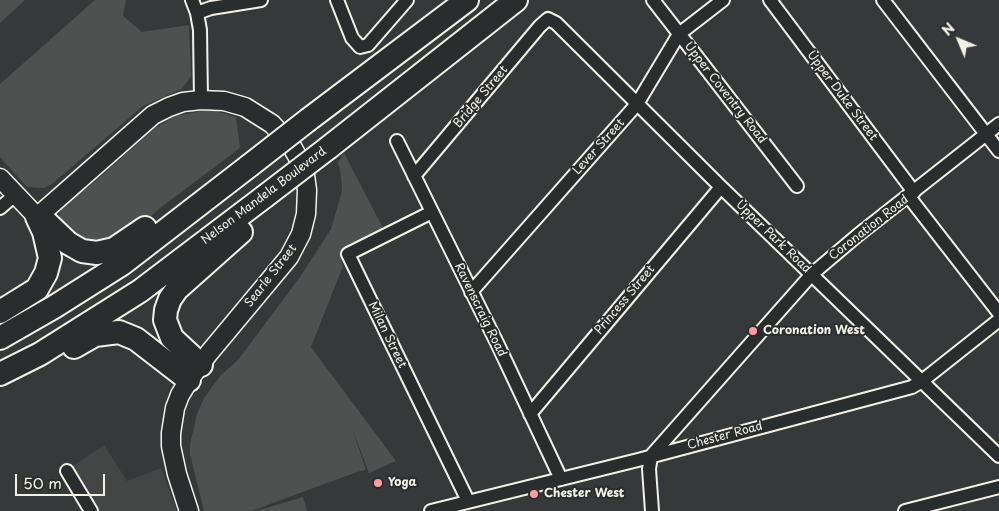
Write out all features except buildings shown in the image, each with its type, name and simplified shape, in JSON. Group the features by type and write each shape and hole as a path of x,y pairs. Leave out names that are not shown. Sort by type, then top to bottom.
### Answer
{"highway":[{"path":"0,338 122,264 247,162 467,0"},
{"name":"Nelson Mandela Boulevard","path":"0,374 40,354 140,291 268,202 372,114 516,0"},
{"path":"37,217 46,222 68,243 82,251 97,253 114,250 247,162"},
{"path":"195,372 167,329 165,320 166,310 170,299 177,289 268,202"},
{"path":"0,312 37,289 46,273 50,258 44,232 37,217"},
{"path":"0,386 38,368 95,335 119,332 136,339 195,372"}],"street":[{"path":"192,0 198,13 200,30 201,100"},
{"path":"198,13 211,8 261,0"},
{"path":"337,0 352,38 360,47 368,45 382,32 407,0"},
{"name":"Upper Coventry Road","path":"653,0 797,186"},
{"name":"Lever Street","path":"471,292 637,104 679,34 723,0"},
{"name":"Upper Duke Street","path":"770,0 999,313"},
{"path":"882,0 999,151"},
{"name":"Upper Park Road","path":"548,19 556,23 721,187 999,456"},
{"name":"Bridge Street","path":"414,176 540,26 548,19"},
{"name":"Searle Street","path":"37,217 154,115 184,102 201,100 224,101 245,107 272,124 291,145 304,168 307,190 306,214 301,234 289,256 208,353 180,395 175,408 171,433 173,458 189,511"},
{"name":"Coronation Road","path":"651,456 812,274 999,124"},
{"name":"Ravenscraig Road","path":"397,141 498,345 561,479"},
{"path":"0,178 14,195 37,217"},
{"name":"Princess Street","path":"530,414 721,187"},
{"path":"0,208 14,195"},
{"name":"Milan Street","path":"432,212 348,254 468,501"},
{"name":"Chester Road","path":"431,511 651,456 900,390 922,381 999,320"},
{"path":"651,456 649,469 652,511"},
{"path":"67,471 91,511"},
{"path":"905,511 999,487"}],"shaded area":[{"path":"0,0 25,0 0,23"},
{"path":"95,0 126,0 123,16 142,32 189,25 191,76 182,89 143,106 52,184 44,188 27,187 0,157 0,84"},
{"path":"202,111 215,111 236,117 240,148 164,205 136,229 117,240 82,244 58,220 66,202 91,185 155,128 176,116"},
{"path":"344,153 383,228 348,245 341,261 343,266 311,347 396,461 369,473 352,428 366,470 251,511 204,511 190,454 190,444 197,414 203,400 212,387 220,376 238,360 300,277 331,229 342,191 338,162"},
{"path":"104,445 127,481 161,468 177,511 96,511 70,468"},
{"path":"303,497 307,511 256,511"}],"place":[{"name":"Coronation West","path":"753,331"},
{"name":"Yoga","path":"378,483"},
{"name":"Chester West","path":"534,494"}]}
